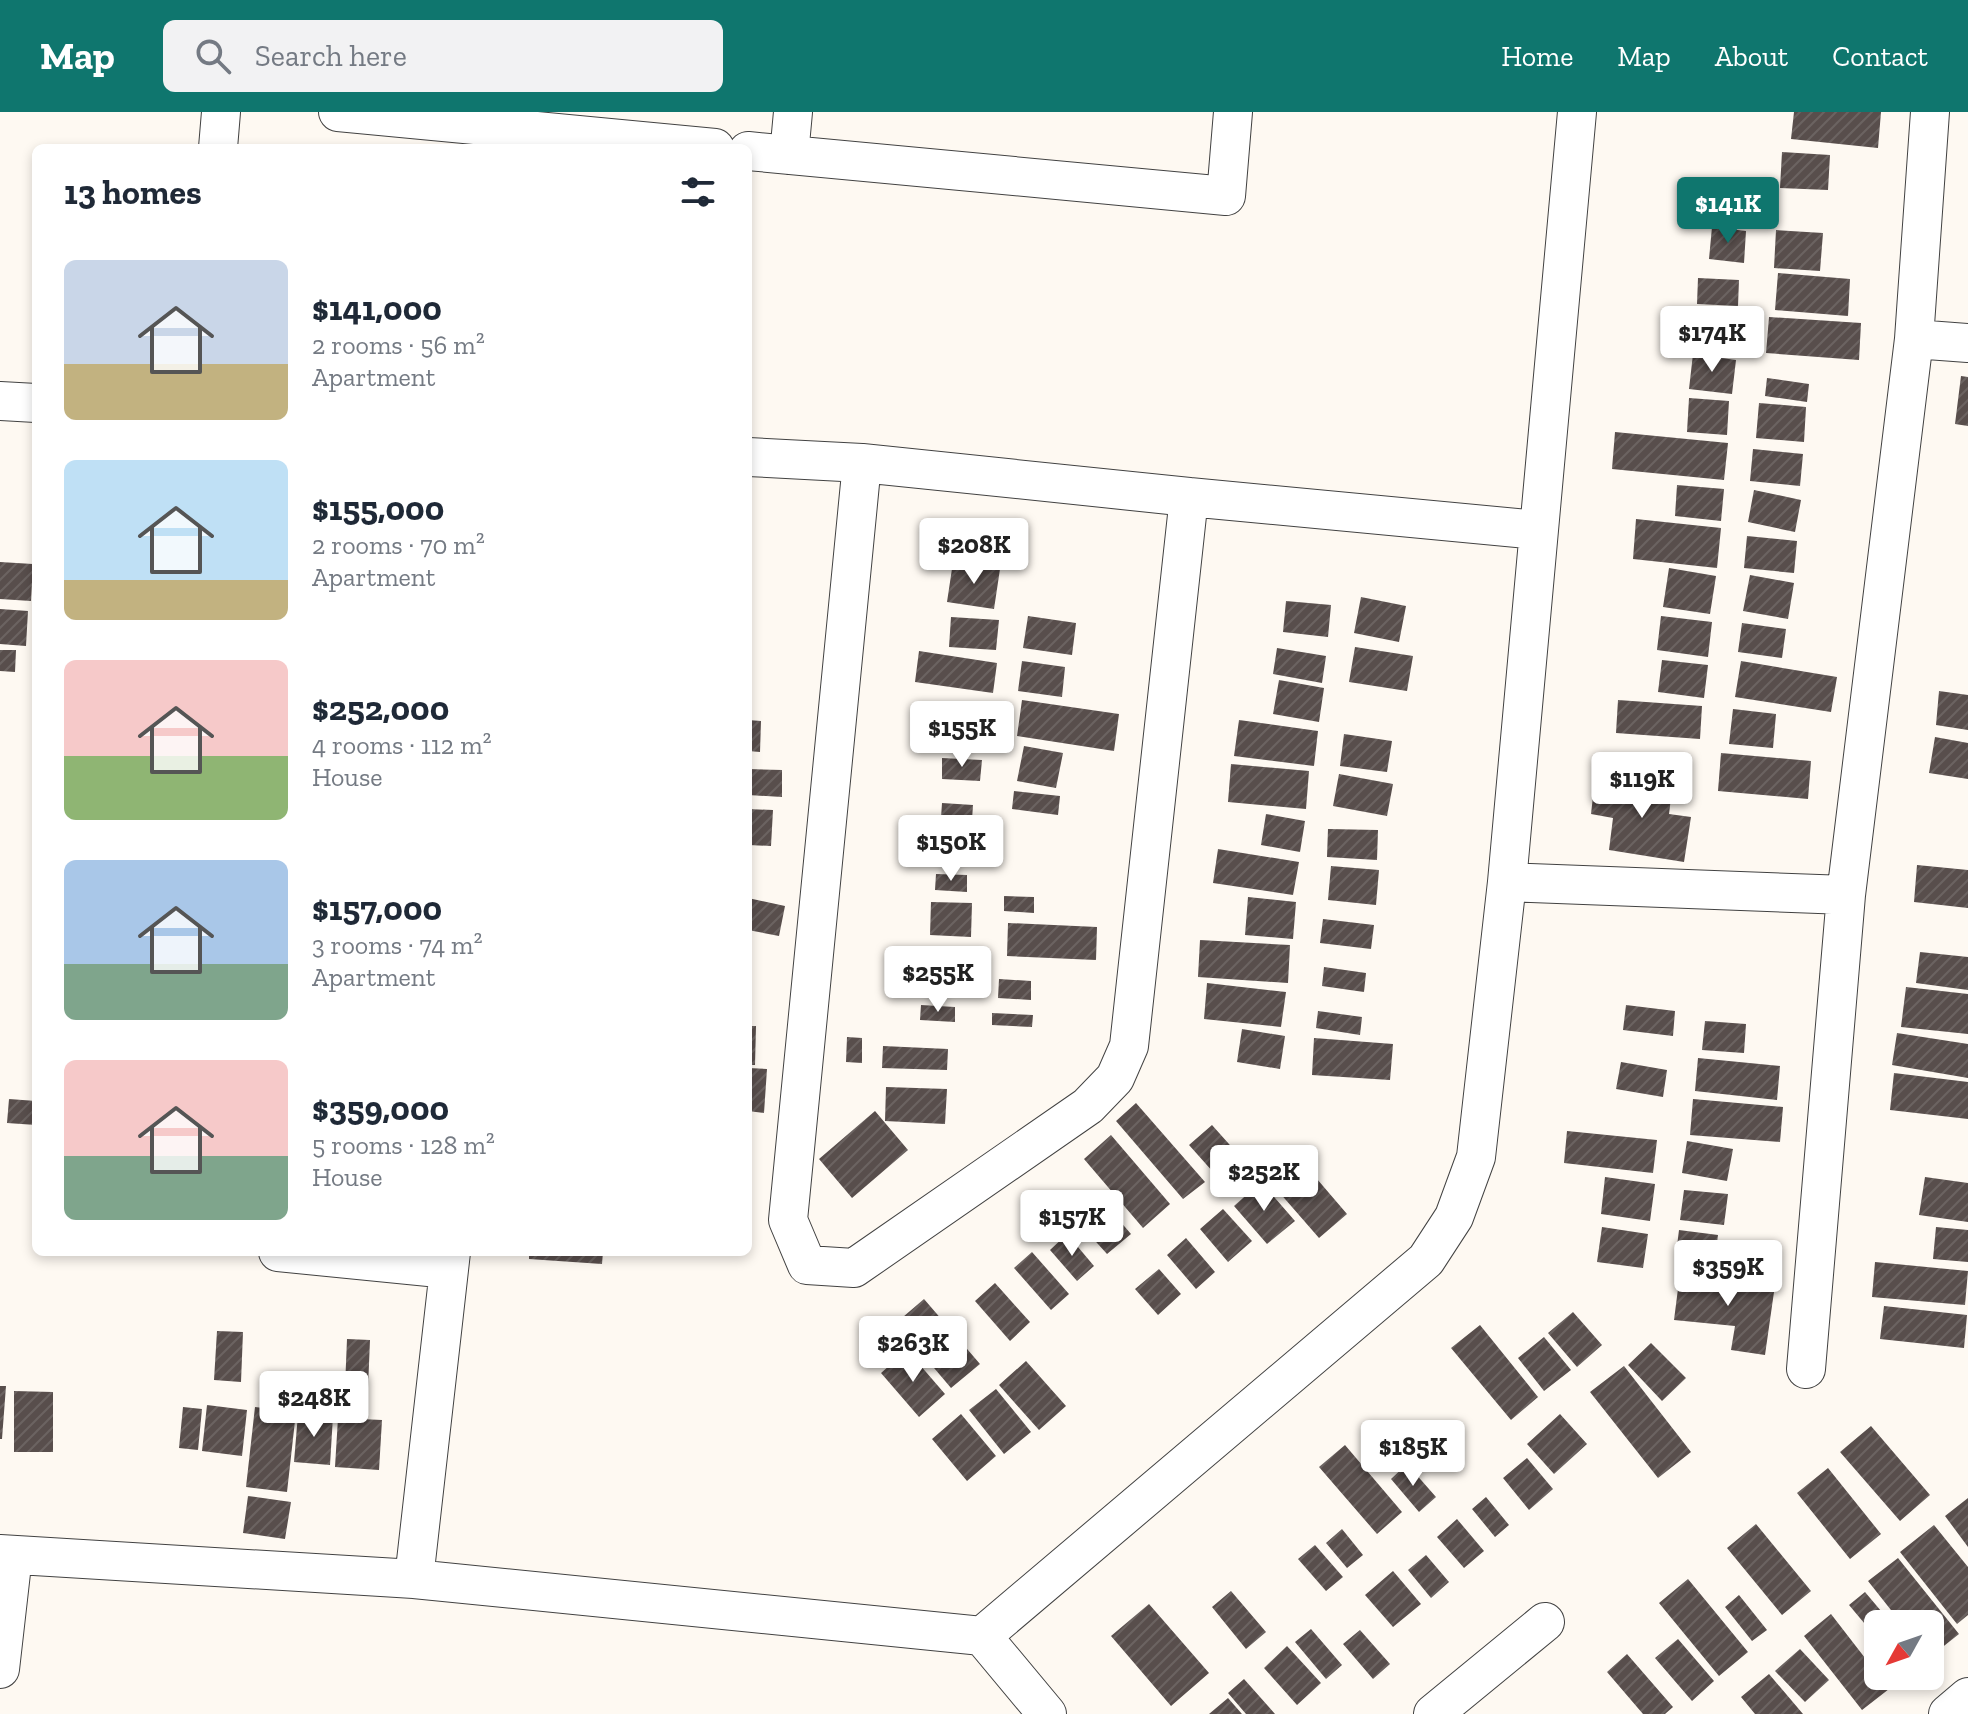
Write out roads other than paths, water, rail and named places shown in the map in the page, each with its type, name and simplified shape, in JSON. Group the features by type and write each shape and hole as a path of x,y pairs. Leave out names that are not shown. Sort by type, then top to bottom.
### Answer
{"street":[{"path":"218,144 221,112"},
{"path":"789,155 793,112"},
{"path":"752,151 1226,196 1233,112"},
{"path":"982,1636 1426,1260 1454,1217 1476,1157 1507,882 1577,112"},
{"path":"1806,1369 1846,895 1914,339 1930,112"},
{"path":"359,113 574,141 634,144"},
{"path":"1914,339 1968,343"},
{"path":"0,401 32,403"},
{"path":"752,457 862,463 1538,530"},
{"path":"862,463 788,1220 807,1265 854,1268 1088,1106 1115,1078 1129,1046 1189,497"},
{"path":"1507,882 1846,895"},
{"path":"364,1256 450,1260 414,1579"},
{"path":"0,1669 6,1554 414,1579 982,1636 1047,1714"},
{"path":"1433,1714 1545,1622"},
{"path":"1948,1714 1968,1697"}]}
